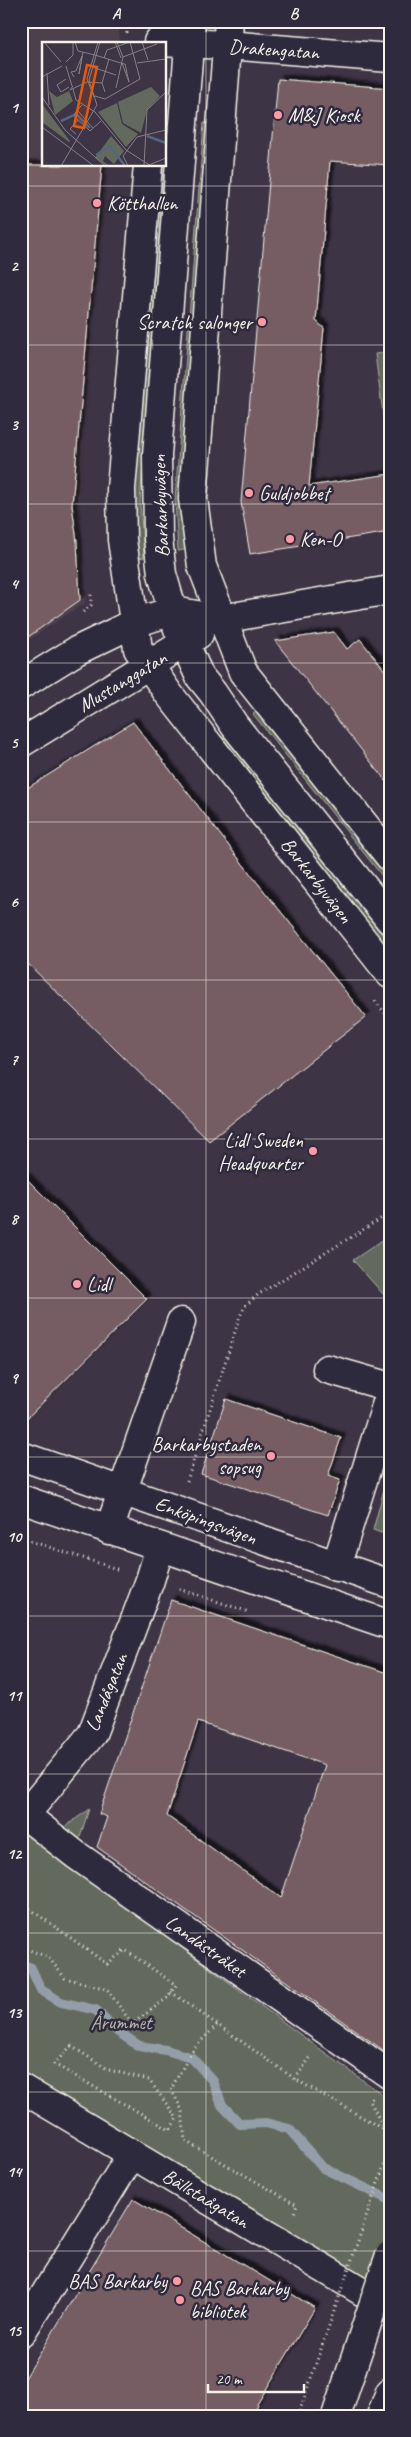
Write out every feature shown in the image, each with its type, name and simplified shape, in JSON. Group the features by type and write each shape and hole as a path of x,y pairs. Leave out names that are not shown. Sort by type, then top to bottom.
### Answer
{"street":[{"name":"Drakengatan","path":"158,36 190,32 228,33 390,58"},
{"name":"Barkarbyvägen","path":"190,32 157,455 158,538 162,574 185,644 200,678 213,693 235,726 390,920"},
{"name":"Barkarbyvägen","path":"228,33 193,499 202,566 243,672 390,857"},
{"name":"Barkarbyvägen","path":"148,166 121,489 122,540 138,649 148,665 390,974"},
{"name":"Mustanggatan","path":"21,685 76,651 134,623 173,610 221,618 390,590"},
{"name":"Mustanggatan","path":"22,742 185,644 221,618"},
{"path":"109,1530 181,1322"},
{"path":"327,1369 390,1387"},
{"path":"336,1566 390,1393"},
{"name":"Enköpingsvägen","path":"21,1456 124,1490 390,1584"},
{"name":"Enköpingsvägen","path":"21,1500 390,1625"},
{"name":"Landågatan","path":"23,1818 92,1734 150,1580 160,1547"},
{"name":"Landåstråket","path":"23,1818 390,2075"},
{"name":"Bällstaågatan","path":"21,2088 390,2308"},
{"path":"21,2333 132,2154"},
{"path":"336,2416 390,2255"},
{"path":"381,2416 390,2392"}],"path":[{"path":"372,996 390,1019"},
{"path":"186,1484 204,1422 245,1306 258,1294 390,1213"},
{"path":"21,1538 258,1615"},
{"path":"21,1908 26,1906 107,1964 125,1950 176,1985 167,1998 132,2024 106,1989 65,1978 48,1957 21,1947"},
{"path":"171,1992 294,2079 390,2133"},
{"path":"216,2025 194,2048 171,2089 182,2110 185,2141 297,2205 292,2219"},
{"path":"71,2046 109,2070 149,2080 177,2118 170,2130 54,2064 71,2046"},
{"path":"370,2101 384,2129"},
{"path":"298,2416 390,2148"}],"shaded area":[{"path":"21,21 120,21 118,42 42,42 42,166 107,166 78,505 85,603 21,645"}],"green space":[{"path":"166,122 168,122 166,149"},
{"path":"204,123 213,125 188,549 178,551 175,499"},
{"path":"158,166 165,166 140,503 144,557 135,559 132,511"},
{"path":"390,352 390,420 384,421 375,354"},
{"path":"260,709 390,873 390,886 253,714"},
{"path":"224,736 390,944 390,957 218,741"},
{"path":"390,1235 390,1302 353,1260"},
{"path":"390,1467 390,1536 373,1530"},
{"path":"89,1809 75,1853 54,1835"},
{"name":"Årummet","path":"26,1834 390,2100 390,2294 21,2075 21,1838"}],"building":[{"path":"278,79 390,88 390,165 330,161 316,321 324,328 309,486 390,474 390,532 250,554 241,502"},
{"path":"21,165 102,166 72,505 77,542 80,600 21,642"},
{"path":"334,632 347,649 360,639 390,677 390,786 275,641"},
{"path":"133,722 256,881 366,1017 209,1141 21,957 21,792"},
{"name":"Lidl","path":"21,1173 147,1299 21,1424"},
{"name":"Barkarbystaden sopsug","path":"226,1399 341,1438 328,1476 340,1480 328,1515 201,1474"},
{"path":"171,1600 390,1674 390,2055 97,1847 107,1817 99,1814","holes":["198,1722 325,1765 281,1898 167,1816"]},
{"name":"BAS Barkarby","path":"133,2199 315,2308 250,2416 21,2416 21,2385"}],"waterway":[{"path":"21,1964 31,1968 41,1990 61,2002 96,2010 117,2031 139,2046 166,2050 192,2058 213,2081 222,2105 240,2124 266,2123 289,2129 323,2168 390,2200"}],"place":[{"name":"M&J Kiosk","path":"278,115"},
{"name":"Kötthallen","path":"97,203"},
{"name":"Scratch salonger","path":"262,322"},
{"name":"Guldjobbet","path":"249,493"},
{"name":"Ken-O","path":"290,539"},
{"name":"Lidl Sweden Headquarter","path":"313,1151"},
{"name":"Lidl","path":"77,1284"},
{"name":"Barkarbystaden sopsug","path":"271,1456"},
{"name":"BAS Barkarby","path":"177,2281"},
{"name":"BAS Barkarby bibliotek","path":"180,2300"}]}
